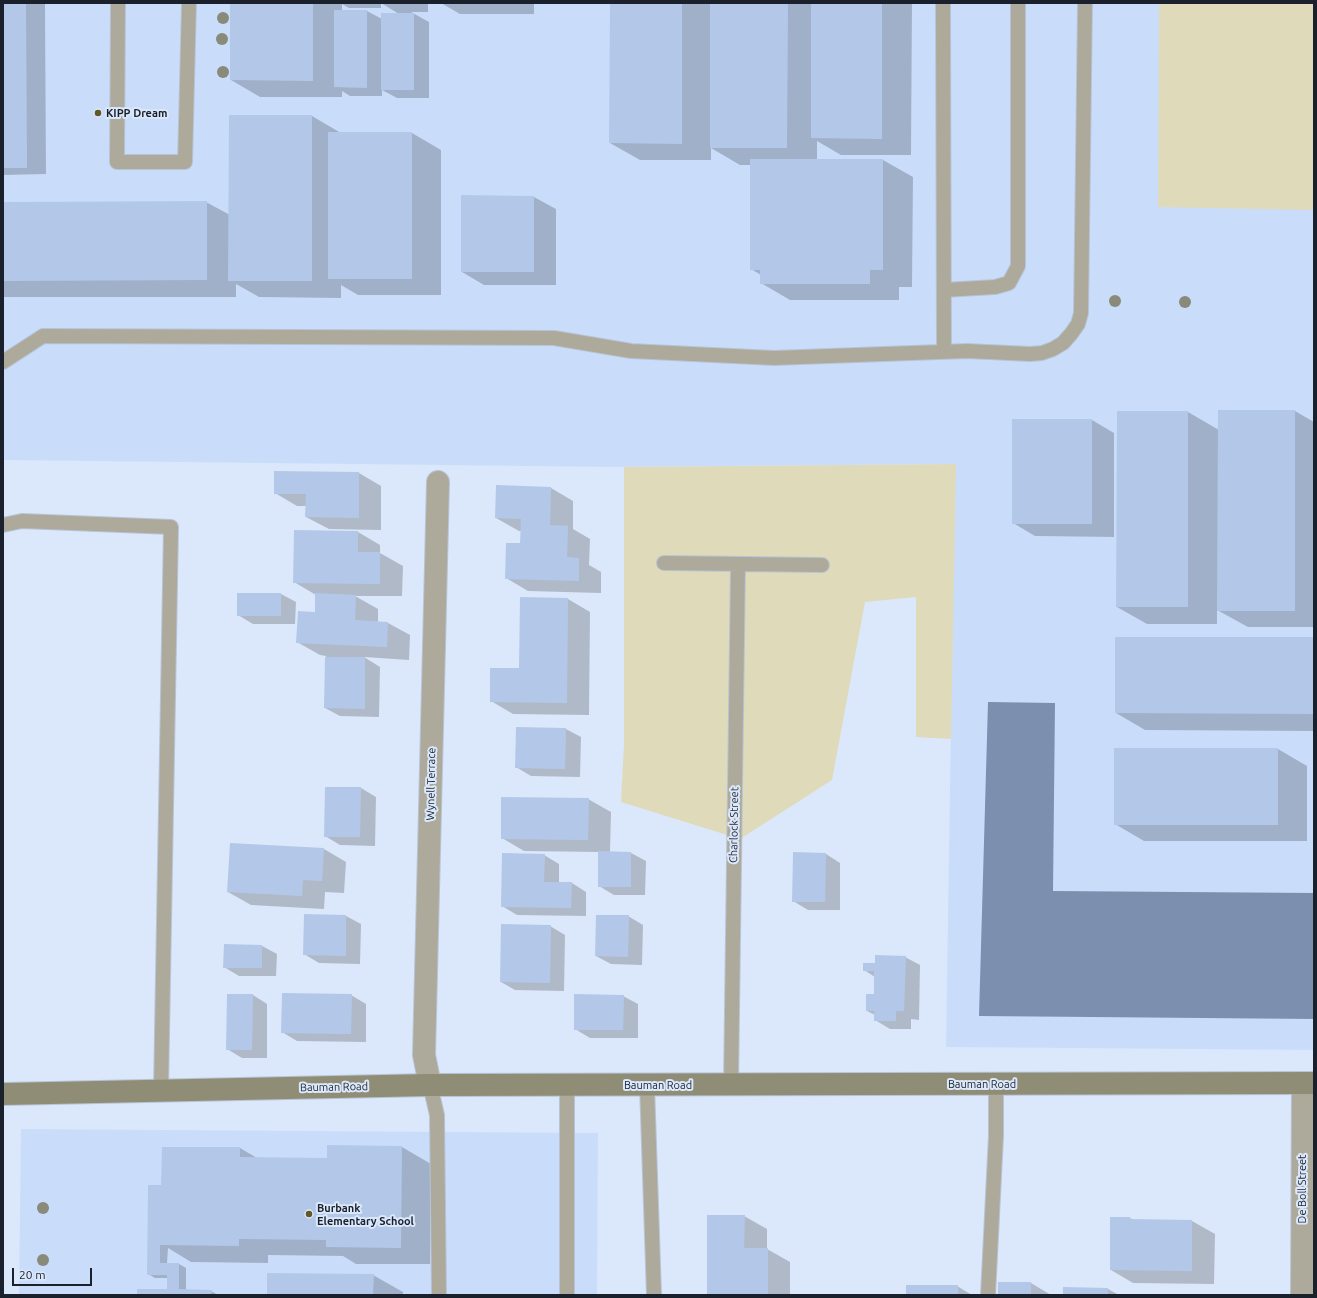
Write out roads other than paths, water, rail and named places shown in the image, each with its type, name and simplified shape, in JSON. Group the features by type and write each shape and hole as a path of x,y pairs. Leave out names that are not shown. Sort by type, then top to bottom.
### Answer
{"street":[{"name":"Wynell Terrace","path":"430,1085 424,1055 438,482"},
{"name":"Bauman Road","path":"3,1094 430,1085 1308,1083"},
{"name":"De Boll Street","path":"1302,1295 1308,1083"}],"lane":[{"path":"118,3 117,162 185,162 189,3"},
{"path":"942,3 944,352"},
{"path":"944,290 995,287 1009,283 1018,266 1018,3"},
{"path":"3,362 43,336 554,338 631,351 774,358 944,352 1042,353 1063,343 1078,324 1081,313 1085,3"},
{"path":"3,525 22,521 171,527 161,1090"},
{"path":"664,563 822,564"},
{"name":"Charlock Street","path":"730,1085 738,564"},
{"path":"988,1295 996,1136 996,1084"},
{"path":"430,1085 437,1115 439,1295"},
{"path":"567,1085 567,1295"},
{"path":"647,1085 654,1295"}],"place":[{"name":"KIPP Dream","path":"98,113"},
{"name":"Burbank Elementary School","path":"309,1214"}]}
